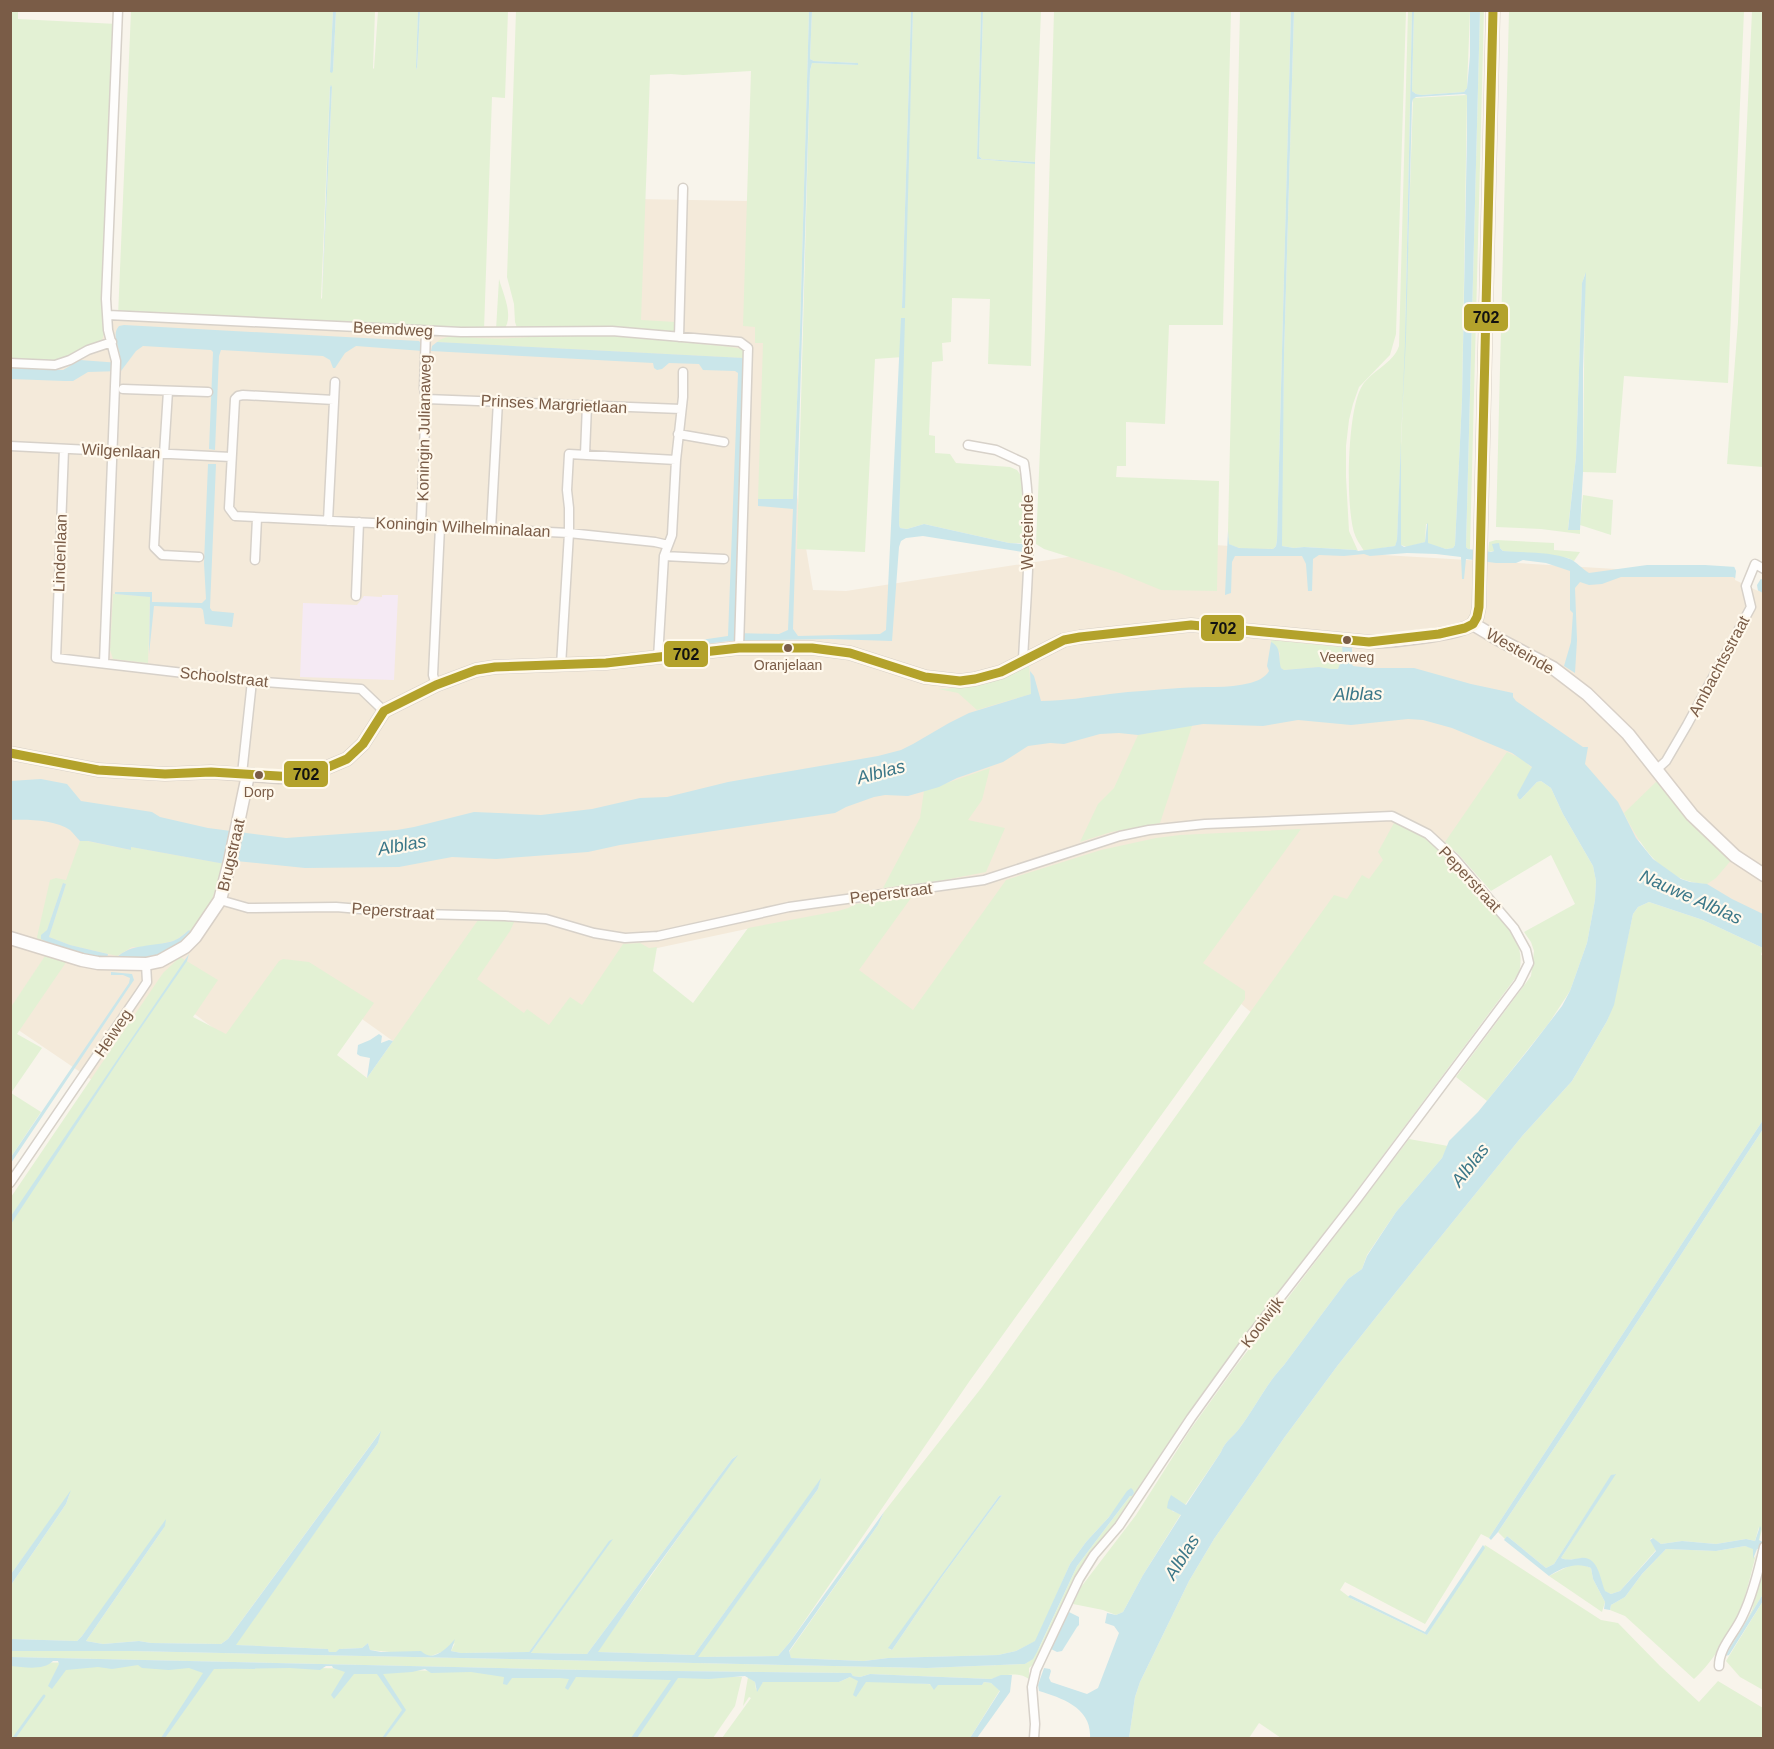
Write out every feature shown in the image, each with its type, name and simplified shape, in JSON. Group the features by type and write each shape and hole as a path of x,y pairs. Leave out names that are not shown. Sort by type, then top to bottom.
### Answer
{"street":[{"path":"104,663 116,372 116,361 108,330 106,299 118,10"},
{"path":"1473,624 1478,614 1493,10"},
{"path":"679,337 683,189"},
{"name":"Beemdweg","path":"108,315 426,331 512,333 612,331 740,342 748,348 739,648"},
{"name":"Koningin Julianaweg","path":"421,524 426,331"},
{"path":"10,363 55,365 112,342"},
{"path":"658,658 664,556 672,535 683,372"},
{"path":"328,521 335,382"},
{"path":"123,389 208,392"},
{"path":"168,391 154,547 162,555 199,557"},
{"path":"231,457 234,405 238,396 334,400"},
{"name":"Prinses Margrietlaan","path":"426,399 681,409"},
{"path":"491,529 498,401"},
{"path":"585,454 587,405"},
{"path":"678,434 724,442"},
{"name":"Westeinde","path":"968,445 996,450 1024,463 1028,490 1029,526 1023,660"},
{"name":"Wilgenlaan","path":"10,446 231,457"},
{"name":"Lindenlaan","path":"56,658 64,449"},
{"path":"561,666 569,533 567,490 569,454 676,460"},
{"name":"Koningin Wilhelminalaan","path":"231,457 229,508 235,516 569,533 668,545"},
{"path":"255,560 257,518"},
{"path":"356,596 359,522"},
{"path":"436,685 433,675 440,527"},
{"path":"664,556 724,559"},
{"name":"Ambachtsstraat","path":"1656,770 1666,761 1677,743 1751,606 1746,586 1750,572 1755,564 1764,569"},
{"name":"Westeinde","path":"384,711 436,685 476,670 495,667 561,666 739,648 826,649 850,653 924,677 960,681 1001,672 1054,644 1072,639 1191,625 1369,642 1447,632 1467,628 1473,624 1553,668 1587,694 1628,734 1692,815 1735,856 1764,874"},
{"name":"Schoolstraat","path":"56,658 252,681 361,689 384,711"},
{"path":"245,775 252,681"},
{"path":"10,753 98,770 165,774 211,772 295,777 321,770 347,759 356,752 384,711"},
{"name":"Brugstraat","path":"220,900 238,827 245,775"},
{"name":"Peperstraat","path":"220,900 248,908 336,907 420,914 546,919 594,933 625,938 658,936 789,907 984,880 1120,836 1149,830 1204,824 1392,816 1428,834 1455,858 1514,928"},
{"path":"10,938 82,960 98,963 146,964 160,961 185,947 195,938 220,900"},
{"name":"Kooiwijk","path":"1034,1738 1032,1687 1036,1670 1079,1579 1094,1555 1119,1526 1191,1418 1248,1340 1357,1199 1518,982 1528,963 1526,950 1514,928"},
{"name":"Heiweg","path":"10,1183 141,992 147,982 146,964"},
{"path":"1719,1666 1721,1653 1749,1602 1763,1550"}],"shaded area":[{"path":"579,198 748,201 813,590 846,591 1165,542 1733,576 1763,590 1763,924 1514,757 1442,857 1259,1019 1123,904 912,1018 751,928 634,953 563,1044 397,1044 285,964 233,1043 159,987 95,1082 11,1025 10,358 101,310 580,330"},
{"path":"382,595 398,595 394,680 300,677 303,603 357,605 364,596 382,597"}],"green space":[{"path":"1484,10 1470,549 1468,549 1466,547 1480,11"},
{"path":"10,11 18,11 18,19 117,24 104,334 100,343 63,362 11,360"},
{"path":"131,11 333,11 330,72 333,71 336,11 375,11 374,69 378,11 418,11 417,70 420,11 508,11 505,98 492,97 484,330 118,316","holes":["330,86 332,87 322,299"]},
{"path":"516,11 809,11 793,500 758,499 763,343 755,343 755,327 743,326 751,71 650,75 641,320 676,322 674,332 517,328 507,277"},
{"path":"812,11 911,11 902,307 904,308 913,11 981,11 977,159 1035,164 1031,366 988,364 990,299 952,298 951,342 942,343 943,361 932,362 929,435 935,436 935,453 950,454 956,463 1010,467 1017,470 1022,477 1023,521 1026,523 1024,543 1009,543 924,524 907,529 900,528 903,357 875,359 865,552 797,549 810,71 812,63 858,65 858,63 810,59"},
{"path":"983,11 1041,11 1035,162 982,159 979,156"},
{"path":"1054,11 1231,11 1223,325 1169,325 1165,424 1126,422 1126,466 1117,466 1116,477 1219,481 1217,591 1161,590 1117,572 1044,549 1036,544"},
{"path":"1240,11 1291,11 1277,540 1273,549 1245,548 1229,544 1228,531"},
{"path":"1294,11 1406,11 1396,334 1390,355 1359,387 1349,420 1346,446 1349,531 1358,551 1294,548 1282,546 1281,543"},
{"path":"1408,11 1412,11 1405,340 1413,98 1467,95 1462,400 1455,545 1453,548 1446,549 1428,544 1428,524 1426,524 1425,542 1407,547 1401,545 1401,447 1397,541 1395,546 1364,551 1356,537 1352,522 1349,483 1351,437 1353,416 1362,386 1392,358 1399,346"},
{"path":"1414,11 1470,11 1467,88 1464,92 1422,95 1412,91"},
{"path":"1509,11 1744,11 1728,383 1624,376 1616,473 1583,472 1585,274 1582,284 1576,457 1568,529 1580,530 1580,534 1496,527"},
{"path":"1752,11 1764,11 1763,467 1727,464 1738,322"},
{"path":"499,279 508,312 503,331 496,330"},
{"path":"582,333 731,347 742,349 744,358 437,342 446,337 462,336 504,338"},
{"path":"1583,495 1613,500 1611,535 1580,525"},
{"path":"1496,540 1554,543 1554,550 1580,552 1574,561 1568,558 1503,551 1500,548 1488,552 1489,542"},
{"path":"113,594 150,597 148,663 113,659 110,650"},
{"path":"1271,640 1342,647 1341,664 1335,670 1319,667 1284,670 1279,663 1280,653"},
{"path":"1029,665 1031,694 977,710 958,693 938,689 985,683"},
{"path":"1192,726 1160,823 1111,832 1080,842 1098,804 1114,788 1138,735"},
{"path":"1507,752 1522,759 1532,768 1521,799 1537,782 1541,781 1551,788 1593,866 1596,881 1595,900 1587,943 1570,991 1549,1023 1487,1101 1456,1077 1531,976 1534,951 1524,932 1575,904 1551,855 1491,891 1445,842"},
{"path":"990,768 982,800 968,820 1005,828 986,872 883,888 920,818 924,791"},
{"path":"1657,781 1733,858 1716,878 1707,884 1692,882 1666,870 1646,850 1624,813"},
{"path":"1394,823 1411,829 1429,840 1449,858 1511,929 1520,950 1519,973 1293,1276 1103,1539 1036,1662 1029,1668 1029,1679 1015,1674 991,1679 870,1674 860,1677 853,1676 851,1673 585,1670 11,1657 11,1651 131,1651 927,1668 1025,1664 1032,1659 1040,1646 1077,1566 1132,1496 1134,1493 1130,1490 1070,1564 1036,1641 1016,1651 998,1655 888,1658 864,1661 791,1658 789,1652 878,1525 884,1512 982,1387 1334,895 1347,899 1362,875 1369,879 1383,860 1378,852","holes":["1002,1495 892,1650 889,1649 999,1496"]},
{"path":"1301,829 1203,963 1245,991 1245,999 971,1379 790,1642 778,1656 697,1657 818,1489 820,1480 694,1655 597,1652 736,1456 587,1654 531,1653 611,1540 529,1652 461,1653 451,1651 455,1643 431,1656 370,1650 368,1643 362,1648 339,1649 337,1652 329,1652 328,1649 235,1645 378,1443 380,1432 228,1639 221,1644 139,1641 103,1644 86,1641 165,1526 77,1641 10,1639 11,1585 66,1504 70,1493 11,1574 11,1197 163,973 180,957 218,980 193,1017 226,1034 279,961 283,959 309,962 374,1003 337,1055 367,1078 478,920 515,920 477,979 524,1013 527,1009 549,1025 570,997 582,1005 623,944 640,943 649,948 657,947 653,971 693,1003 748,928 838,911 856,904 911,898 859,970 913,1010 1006,880 1101,850 1156,838"},
{"path":"80,841 130,850 131,847 225,864 211,902 194,933 189,930 176,940 149,947 132,947 117,956 70,945 49,937 66,884 63,883 47,930 41,939 74,952 109,957 108,960 88,959 39,943 37,937 50,880 56,878 66,880"},
{"path":"1649,902 1703,920 1763,948 1761,955 1764,956 1763,1120 1489,1538 1481,1534 1425,1624 1345,1582 1340,1590 1352,1599 1427,1635 1485,1545 1601,1620 1618,1623 1699,1702 1718,1681 1763,1708 1763,1738 1281,1738 1259,1723 1249,1738 1129,1738 1135,1697 1140,1682 1189,1581 1214,1539 1338,1365 1523,1135 1572,1081 1607,1021 1613,1005 1633,914 1638,907"},
{"path":"47,953 67,961 17,1034 42,1048 11,1093 11,1007"},
{"path":"11,1093 41,1112 11,1157"},
{"path":"1763,1129 1764,1522 1759,1541 1759,1527 1755,1541 1746,1539 1716,1544 1682,1541 1661,1544 1652,1538 1650,1539 1656,1550 1620,1591 1611,1594 1604,1591 1601,1580 1585,1558 1567,1560 1561,1558 1615,1474 1611,1476 1554,1564 1546,1568 1507,1536 1505,1539 1498,1532"},
{"path":"1409,1139 1448,1146 1442,1158 1396,1212 1367,1255 1362,1269 1348,1279 1272,1380 1185,1505 1171,1496 1172,1511 1181,1514 1123,1612 1116,1615 1073,1604 1081,1587 1136,1515 1190,1430 1236,1366"},
{"path":"1745,1546 1753,1548 1754,1558 1756,1555 1741,1606 1717,1652 1694,1679 1625,1616 1610,1610 1611,1605 1625,1597 1642,1574 1666,1549 1716,1551"},
{"path":"1571,1565 1584,1565 1591,1568 1593,1579 1605,1602 1602,1612 1549,1576"},
{"path":"1763,1569 1763,1594 1743,1627 1752,1610"},
{"path":"1763,1601 1763,1690 1740,1677 1726,1661"},
{"path":"11,1662 742,1677 735,1706 713,1738 11,1738"},
{"path":"748,1677 755,1682 756,1690 763,1682 839,1682 850,1677 938,1685 982,1685 984,1682 991,1683 1000,1690 970,1738 722,1738 751,1698 749,1697 743,1706"}],"water":[{"path":"913,10 905,308 902,308 911,11"},
{"path":"983,10 979,156 982,159 1035,162 1035,164 977,159 981,11"},
{"path":"333,11 336,11 332,73 330,72"},
{"path":"418,11 420,11 417,70 416,67"},
{"path":"809,11 812,11 810,59 858,63 858,65 812,63 810,71 793,629 798,636 880,634 886,630 901,318 905,318 900,528 907,529 924,524 1009,543 1024,544 1023,552 923,536 906,538 901,541 892,641 830,639 729,641 667,649 666,645 728,636 738,373 703,370 699,364 669,363 657,370 653,363 431,351 432,346 437,342 744,358 735,633 779,634 788,630 793,509 758,506 758,499 793,499"},
{"path":"1291,11 1294,11 1284,357 1282,546 1358,551 1395,546 1401,442 1401,545 1404,547 1425,542 1428,523 1428,543 1446,549 1453,548 1455,545 1462,400 1467,95 1416,97 1412,103 1402,428 1412,11 1414,11 1412,91 1422,95 1464,92 1467,88 1470,11 1480,11 1466,547 1491,552 1494,551 1492,544 1499,543 1503,551 1562,556 1575,562 1589,573 1647,565 1736,567 1763,580 1763,593 1733,577 1621,577 1602,584 1589,585 1580,582 1575,588 1577,640 1575,673 1564,666 1571,642 1573,613 1570,610 1570,571 1546,563 1523,560 1516,563 1496,563 1466,559 1464,579 1462,579 1461,557 1407,553 1370,556 1364,554 1319,555 1313,559 1312,591 1308,591 1306,564 1302,556 1235,556 1232,562 1231,593 1225,595 1228,531 1229,544 1239,548 1273,549 1277,540"},
{"path":"331,85 332,87 322,299 330,87"},
{"path":"1586,272 1580,530 1568,530 1576,457 1582,283"},
{"path":"119,326 419,341 423,346 423,351 356,346 345,353 333,368 330,360 323,356 221,350 215,450 209,449 213,352 211,350 143,346 136,351 121,371 88,372 73,381 11,379 10,368 63,370 80,360 120,363 116,334"},
{"path":"208,464 216,464 210,608 212,611 234,613 232,627 205,624 201,608 154,606 149,654 150,597 115,594 115,592 152,592 152,602 202,603 206,599 204,563"},
{"path":"1271,642 1277,647 1281,668 1284,670 1319,667 1338,669 1343,656 1342,647 1352,647 1353,666 1414,668 1513,693 1516,701 1583,747 1588,747 1585,764 1618,802 1636,838 1653,859 1681,879 1707,884 1763,914 1763,948 1703,920 1649,902 1638,907 1633,914 1614,1005 1572,1081 1523,1135 1338,1365 1214,1539 1189,1581 1140,1682 1135,1697 1129,1738 1090,1738 1086,1719 1081,1712 1066,1701 1039,1691 1038,1685 1044,1668 1051,1671 1049,1678 1051,1682 1087,1694 1098,1688 1119,1633 1114,1626 1105,1623 1107,1613 1116,1615 1123,1612 1143,1575 1181,1515 1167,1508 1171,1495 1186,1505 1225,1445 1239,1429 1272,1380 1348,1279 1362,1269 1367,1256 1396,1212 1442,1158 1449,1141 1478,1112 1529,1049 1562,1006 1570,991 1587,943 1596,881 1593,866 1551,788 1541,781 1537,782 1519,799 1517,795 1532,767 1512,753 1452,728 1423,720 1408,719 1351,725 1298,720 1263,726 1203,724 1138,735 1100,734 1064,744 1028,746 1003,762 957,778 939,787 908,796 874,797 835,813 620,845 588,852 496,859 452,857 399,867 305,868 236,861 225,864 131,847 131,850 80,841 70,830 57,824 33,820 11,820 10,781 41,779 67,784 81,801 152,812 160,817 208,828 286,838 397,830 474,812 541,815 592,809 640,798 667,797 728,782 901,750 969,713 1031,694 1030,671 1034,676 1041,701 1250,683 1263,677 1269,671 1267,666"},
{"path":"63,883 66,884 49,937 70,945 108,954 107,958 73,953 41,939 41,935 47,930"},
{"path":"189,930 192,932 184,940 167,951 148,957 116,958 129,950 173,941"},
{"path":"189,954 187,961 11,1224 11,1216"},
{"path":"111,972 132,974 134,980 11,1163 11,1157 129,983 130,978 123,975 111,975"},
{"path":"379,1034 382,1036 381,1043 393,1041 367,1078 370,1058 357,1054 358,1045"},
{"path":"1763,1120 1763,1129 1573,1420 1491,1540 1489,1538"},
{"path":"381,1431 378,1443 236,1645 328,1649 329,1652 336,1652 339,1649 362,1648 368,1643 370,1650 421,1651 430,1656 448,1647 455,1639 451,1651 461,1653 529,1652 609,1541 613,1539 531,1653 587,1654 732,1459 738,1455 598,1652 694,1655 821,1478 818,1489 698,1657 778,1656 884,1512 878,1525 789,1651 791,1658 864,1661 888,1658 998,1655 1016,1651 1035,1641 1070,1564 1109,1517 1127,1491 1131,1488 1134,1493 1077,1566 1037,1652 1033,1659 1025,1664 927,1668 131,1651 11,1651 11,1639 77,1641 166,1519 165,1526 86,1641 103,1644 139,1641 221,1644 228,1639"},
{"path":"1616,1474 1561,1558 1591,1560 1598,1569 1605,1591 1611,1594 1620,1591 1656,1551 1650,1540 1653,1538 1661,1544 1682,1541 1716,1544 1746,1539 1755,1541 1760,1526 1759,1540 1763,1542 1764,1548 1757,1549 1753,1559 1753,1549 1745,1546 1716,1551 1666,1549 1642,1574 1625,1597 1611,1605 1610,1610 1604,1609 1605,1602 1593,1579 1591,1568 1580,1565 1569,1566 1549,1576 1504,1540 1507,1536 1546,1568 1554,1564 1611,1475"},
{"path":"71,1490 66,1504 11,1585 11,1574"},
{"path":"1002,1495 892,1650 888,1648 999,1496"},
{"path":"1483,1545 1485,1548 1427,1635 1348,1597 1350,1595 1425,1632"},
{"path":"1763,1594 1763,1601 1729,1655 1725,1656"},
{"path":"1069,1612 1079,1617 1079,1625 1062,1651 1057,1652 1051,1649"},
{"path":"11,1657 585,1670 851,1673 853,1676 860,1677 870,1674 991,1679 1001,1675 1012,1675 1010,1692 977,1738 970,1738 1000,1691 991,1683 938,1685 934,1690 930,1684 866,1682 856,1697 853,1695 858,1681 850,1677 839,1682 763,1682 757,1692 755,1682 745,1676 709,1679 678,1678 637,1738 631,1738 671,1680 576,1677 568,1690 565,1688 569,1679 512,1678 507,1685 503,1684 504,1677 471,1672 431,1673 425,1669 383,1674 406,1710 385,1738 382,1738 402,1710 377,1674 354,1674 334,1699 331,1695 345,1672 332,1666 326,1666 320,1670 214,1669 165,1738 161,1738 203,1673 189,1668 169,1670 142,1668 138,1665 112,1669 98,1667 66,1670 52,1689 48,1686 59,1664 58,1661 39,1667 22,1667 11,1666"}],"pier":[{"path":"1733,564 1762,577 1757,585 1758,591 1735,580 1736,571"}],"waterway":[{"path":"14,1738 44,1696"}],"transit line":[{"name":"702","path":"1473,624 1479,607 1493,10"},
{"name":"702","path":"10,753 98,770 165,774 211,772 295,777 321,770 347,759 363,744 384,711 436,685 476,670 495,667 606,663 739,648 812,648 850,653 925,677 960,681 1001,672 1064,640 1080,637 1191,625 1369,642 1439,634 1473,624"}],"place":[{"name":"Veerweg","path":"1347,640"},
{"name":"Oranjelaan","path":"788,648"},
{"name":"Dorp","path":"259,775"}],"water label":[{"name":"Alblas","path":"1358,694"},
{"name":"Alblas","path":"881,772"},
{"name":"Alblas","path":"402,845"},
{"name":"Nauwe Alblas","path":"1691,897"},
{"name":"Alblas","path":"1470,1165"},
{"name":"Alblas","path":"1182,1557"}]}
